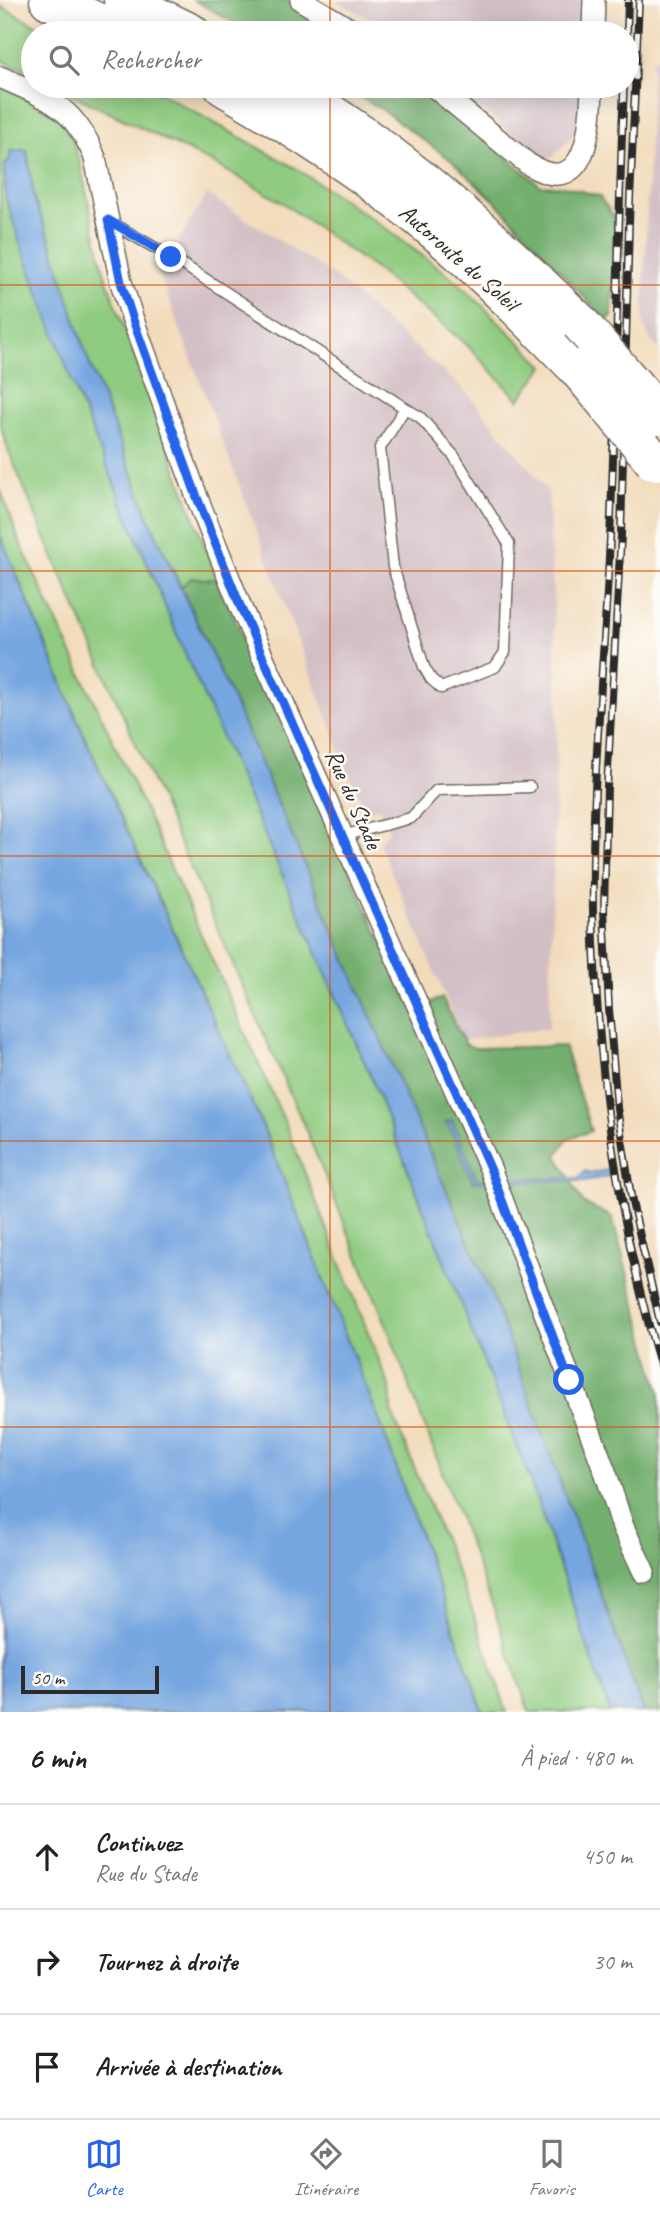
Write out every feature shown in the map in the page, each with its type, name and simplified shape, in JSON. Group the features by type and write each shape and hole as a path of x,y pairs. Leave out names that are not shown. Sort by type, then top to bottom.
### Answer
{"highway":[{"path":"49,0 95,21"},
{"path":"123,0 166,21"},
{"name":"Autoroute du Soleil","path":"242,98 334,155 440,235 510,299 578,369 657,465"},
{"name":"Autoroute du Soleil","path":"305,98 352,128 461,211 580,323 660,416"}],"street":[{"path":"301,0 336,21"},
{"path":"593,21 594,0"},
{"name":"Rue du Stade","path":"0,76 21,86"},
{"name":"Rue du Stade","path":"46,98 61,107 79,125 95,158 121,282 198,500 241,608 490,1168 606,1474 623,1527 644,1572"},
{"path":"448,98 528,164 541,172 555,174 568,172 580,160 591,128 592,98"}],"lane":[{"path":"108,220 171,257 420,417 454,456 509,544 505,652 495,667 441,688 431,679 424,667 393,567 380,448 405,408"},
{"path":"342,836 411,818 437,790 530,787"}],"shaded area":[{"path":"335,0 584,0 583,21 374,21"},
{"path":"652,59 660,59 660,349 651,341 643,324"},
{"path":"467,98 579,98 576,132 552,158 542,158"},
{"path":"207,194 333,275 466,392 548,491 558,695 549,1028 464,1040 379,843 389,831 380,809 364,808 348,772 158,271 164,269"}],"green space":[{"path":"194,0 287,0 321,21 231,21"},
{"path":"0,6 28,21 21,21 21,69 0,59"},
{"path":"0,84 60,118 73,142 104,272 217,580 191,578 181,587 153,528 87,357 49,237 34,199 27,151 11,156 4,168 78,397 181,644 372,1079 528,1474 610,1712 529,1712 495,1612 386,1324 303,1123 49,547 0,424"},
{"path":"80,98 170,98 297,169 378,223 458,282 544,366 519,400 468,346 378,271 283,203 215,164"},
{"path":"362,98 436,98 540,185 564,186 599,196 615,218 612,317 605,320 499,205 452,161"},
{"path":"0,489 21,545 146,812 283,1118 390,1388 392,1413 471,1607 507,1712 483,1712 383,1430 263,1127 85,738 0,535"},
{"path":"191,578 217,580 409,1002 432,1002 442,998 465,1044 475,1048 564,1046 591,1131 567,1139 557,1155 583,1203 612,1217 660,1393 660,1712 644,1712 491,1293 181,587"}],"water":[{"path":"27,150 34,199 49,237 87,357 153,528 232,698 491,1293 644,1712 610,1712 528,1474 372,1079 181,644 78,397 6,199 4,168 11,156 10,151"},
{"path":"0,535 85,738 263,1127 383,1430 483,1712 0,1712"},
{"path":"452,1120 476,1179 578,1178 585,1171 590,1173 608,1170 610,1176 584,1181 473,1182 449,1125 445,1123"}],"railway":[{"path":"627,21 628,0"},
{"path":"638,21 639,0"},
{"path":"624,98 612,481 596,771 593,912 599,1027 612,1141 632,1253 660,1364"},
{"path":"635,98 621,535 607,787 604,910 617,1108 632,1202 660,1322"}],"route":[{"path":"171,257 108,220 121,282 132,317 198,500 241,608 490,1168 569,1380"}]}
